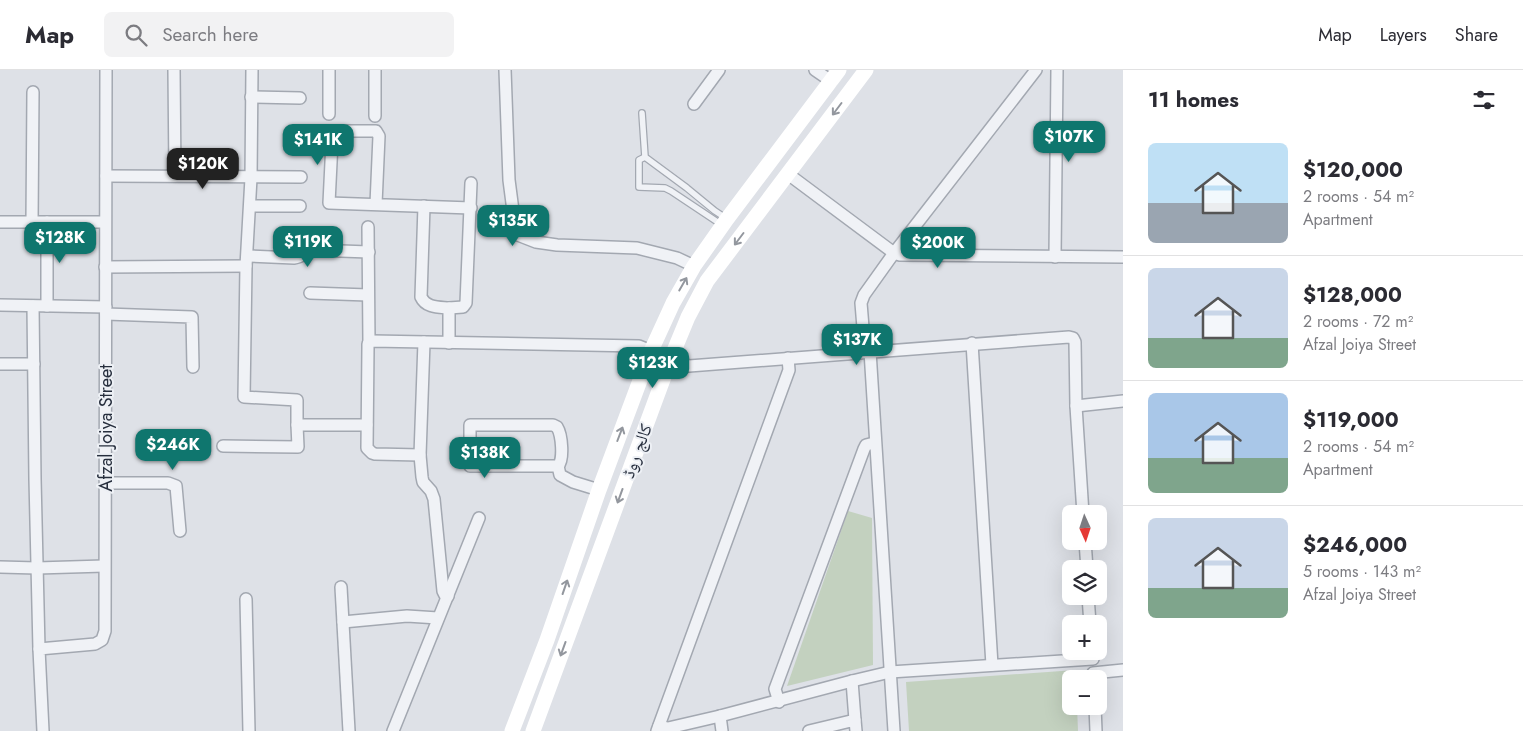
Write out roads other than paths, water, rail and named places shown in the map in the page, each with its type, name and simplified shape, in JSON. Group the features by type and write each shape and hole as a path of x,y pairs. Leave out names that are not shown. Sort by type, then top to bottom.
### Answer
{"main road":[{"name":"کالج روڈ","path":"533,731 671,358 688,317 708,281 866,70"},
{"name":"کالج روڈ","path":"512,731 651,351 673,303 694,266 724,222 835,76"},
{"path":"782,146 799,159"}],"street":[{"name":"Afzal Joiya Street","path":"39,649 95,644 102,640 105,631 106,70"},
{"path":"174,70 175,176"},
{"path":"223,446 298,447 297,400 244,397 252,70"},
{"path":"329,114 330,70"},
{"path":"375,70 375,116"},
{"path":"505,70 509,180 515,226 518,235 543,243 637,248 677,258 694,266"},
{"path":"694,104 719,70"},
{"path":"815,70 835,76"},
{"path":"894,731 883,553 867,352 861,303 894,253 1036,70"},
{"path":"1055,257 1057,70"},
{"path":"32,222 34,92"},
{"path":"251,98 300,98"},
{"path":"376,204 379,136 376,132 340,131 332,142 329,203 471,208"},
{"path":"788,174 894,253 905,256 1123,257"},
{"path":"106,176 301,177"},
{"path":"424,206 421,297 423,302 429,306 463,307 466,303 471,183"},
{"path":"250,206 300,206"},
{"path":"0,222 105,222"},
{"path":"47,222 47,306"},
{"path":"368,227 369,343 367,448 372,453 420,456"},
{"path":"105,267 294,258 301,257 308,251 313,250 369,252"},
{"path":"310,293 368,295"},
{"path":"0,306 47,306 192,317 193,366"},
{"path":"33,306 37,568 43,731"},
{"path":"448,343 449,308"},
{"path":"369,343 376,341 639,346 689,366 1069,337 1073,338 1075,342 1076,406 1082,505"},
{"path":"424,342 420,456 422,478 434,499 443,591 448,596"},
{"path":"972,344 992,665"},
{"path":"788,358 789,370 658,728 668,728 779,702 890,672 1062,658"},
{"path":"0,364 34,364"},
{"path":"1076,406 1123,401"},
{"path":"297,425 367,425"},
{"path":"558,466 470,466 470,425 553,425 561,436 561,463 558,466 560,475 563,478 599,490"},
{"path":"779,702 775,689 860,458 866,445 874,443"},
{"path":"106,483 168,483 176,486 180,531"},
{"path":"394,731 438,618 480,518"},
{"path":"0,567 104,566"},
{"path":"341,587 349,731"},
{"path":"246,600 249,731"},
{"path":"343,622 407,616 438,618"},
{"path":"1107,673 1123,670"},
{"path":"809,731 856,726 852,681"},
{"path":"1095,715 1096,731"},
{"path":"720,716 722,731"}],"lane":[{"path":"642,112 646,157 687,188 724,222"},
{"path":"646,157 639,160 640,187 664,188 672,191 724,222"}]}
